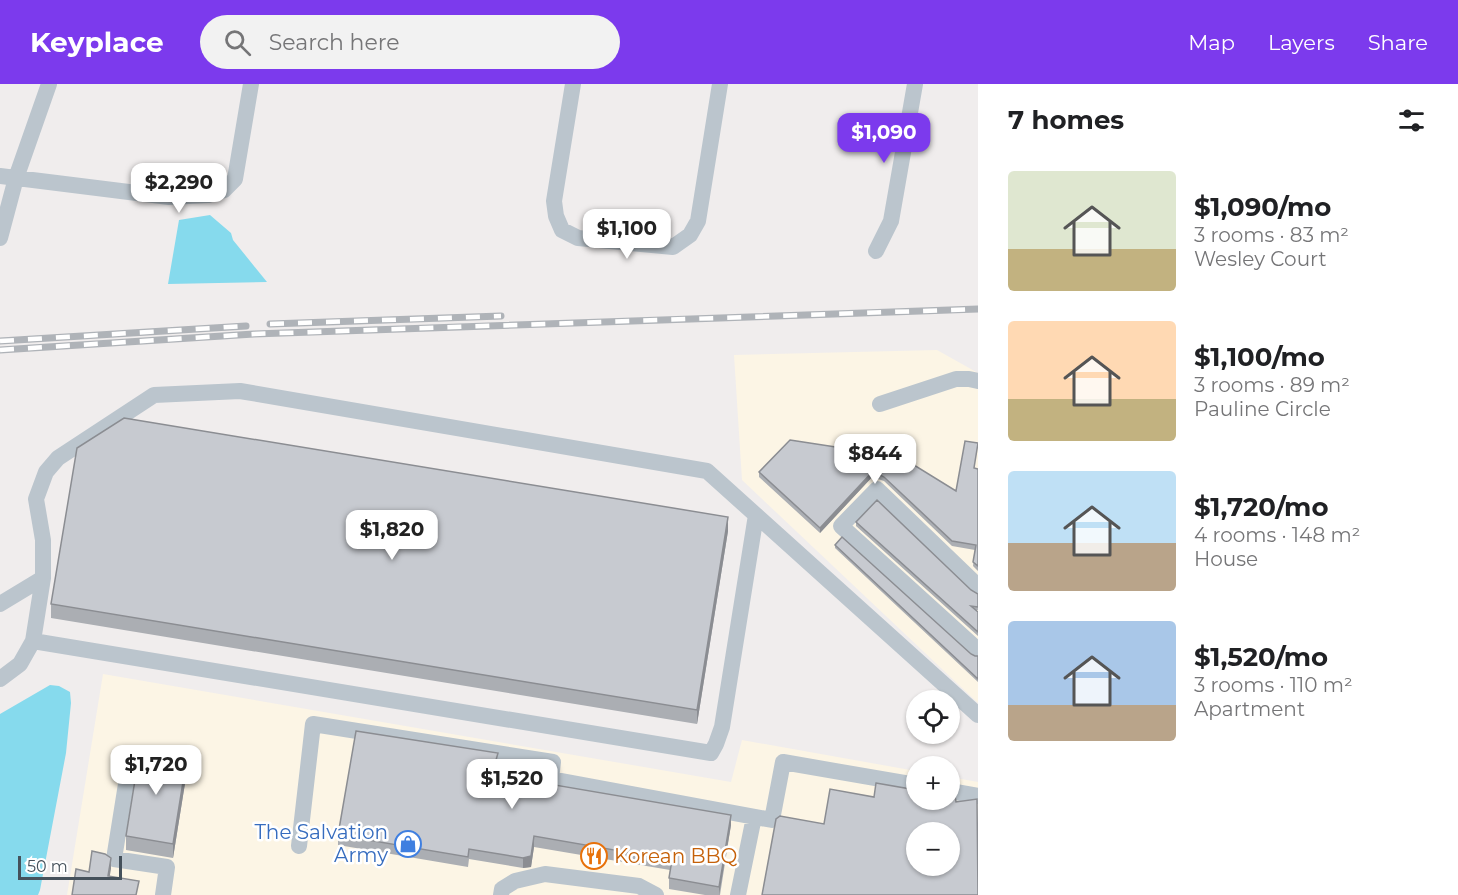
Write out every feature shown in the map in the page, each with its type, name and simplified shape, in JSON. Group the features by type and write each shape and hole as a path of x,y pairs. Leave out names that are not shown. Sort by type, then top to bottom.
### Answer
{"street":[{"path":"0,238 8,177 49,84"},
{"path":"8,177 169,197 208,195 224,190 235,179 250,84"},
{"path":"573,84 554,201 556,216 562,230 578,238 673,247 690,235 698,221 720,84"},
{"path":"876,251 891,220 915,84"},
{"path":"880,404 956,380 978,381"},
{"path":"0,679 20,664 33,641 43,578 42,540 36,499 46,472 58,458 154,395 240,391 707,471 978,715"},
{"path":"978,586 877,489 841,526 978,650"},
{"path":"33,641 711,753 722,727 756,515"},
{"path":"0,603 43,578"},
{"path":"299,846 313,724 553,762 551,779 772,820 783,762 906,783"},
{"path":"130,759 114,859 167,867 162,895"},
{"path":"960,793 978,796"},
{"path":"738,895 754,817"},
{"path":"501,895 502,889 515,881 545,874 639,886 656,895"}],"shaded area":[{"path":"937,350 978,373 978,703 742,480 734,355"},
{"path":"103,674 731,782 742,740 906,769 906,810 960,810 960,779 978,782 978,895 67,895"}],"water":[{"path":"210,215 231,233 233,240 267,282 168,284 179,220"},
{"path":"50,685 59,686 70,692 71,703 66,753 40,890 38,895 0,895 0,714"}],"building":[{"path":"124,418 728,517 697,710 51,604 77,448"},
{"path":"790,440 901,457 956,491 965,441 978,443 974,468 978,469 978,566 973,562 976,545 952,541 874,470 820,528 759,472"},
{"path":"877,500 971,590 978,594 978,607 971,606 978,612 978,632 856,522"},
{"path":"842,537 971,654 978,656 978,679 835,545"},
{"path":"356,731 498,753 496,760 533,766 531,781 731,815 719,887 669,878 672,860 534,836 531,856 523,858 469,849 468,857 338,835"},
{"path":"140,749 187,757 173,844 126,836"},
{"path":"876,783 906,788 906,810 960,810 960,801 977,799 978,895 762,895 776,819 780,816 824,824 830,789 874,797"},
{"path":"92,851 111,858 108,876 139,881 136,895 72,895 76,869 89,872"}],"railway":[{"path":"0,350 254,334 978,309"},
{"path":"270,324 501,316"},
{"path":"0,341 246,326"}],"place":[{"name":"The Salvation Army","path":"408,844"},
{"name":"Korean BBQ","path":"594,856"}]}
